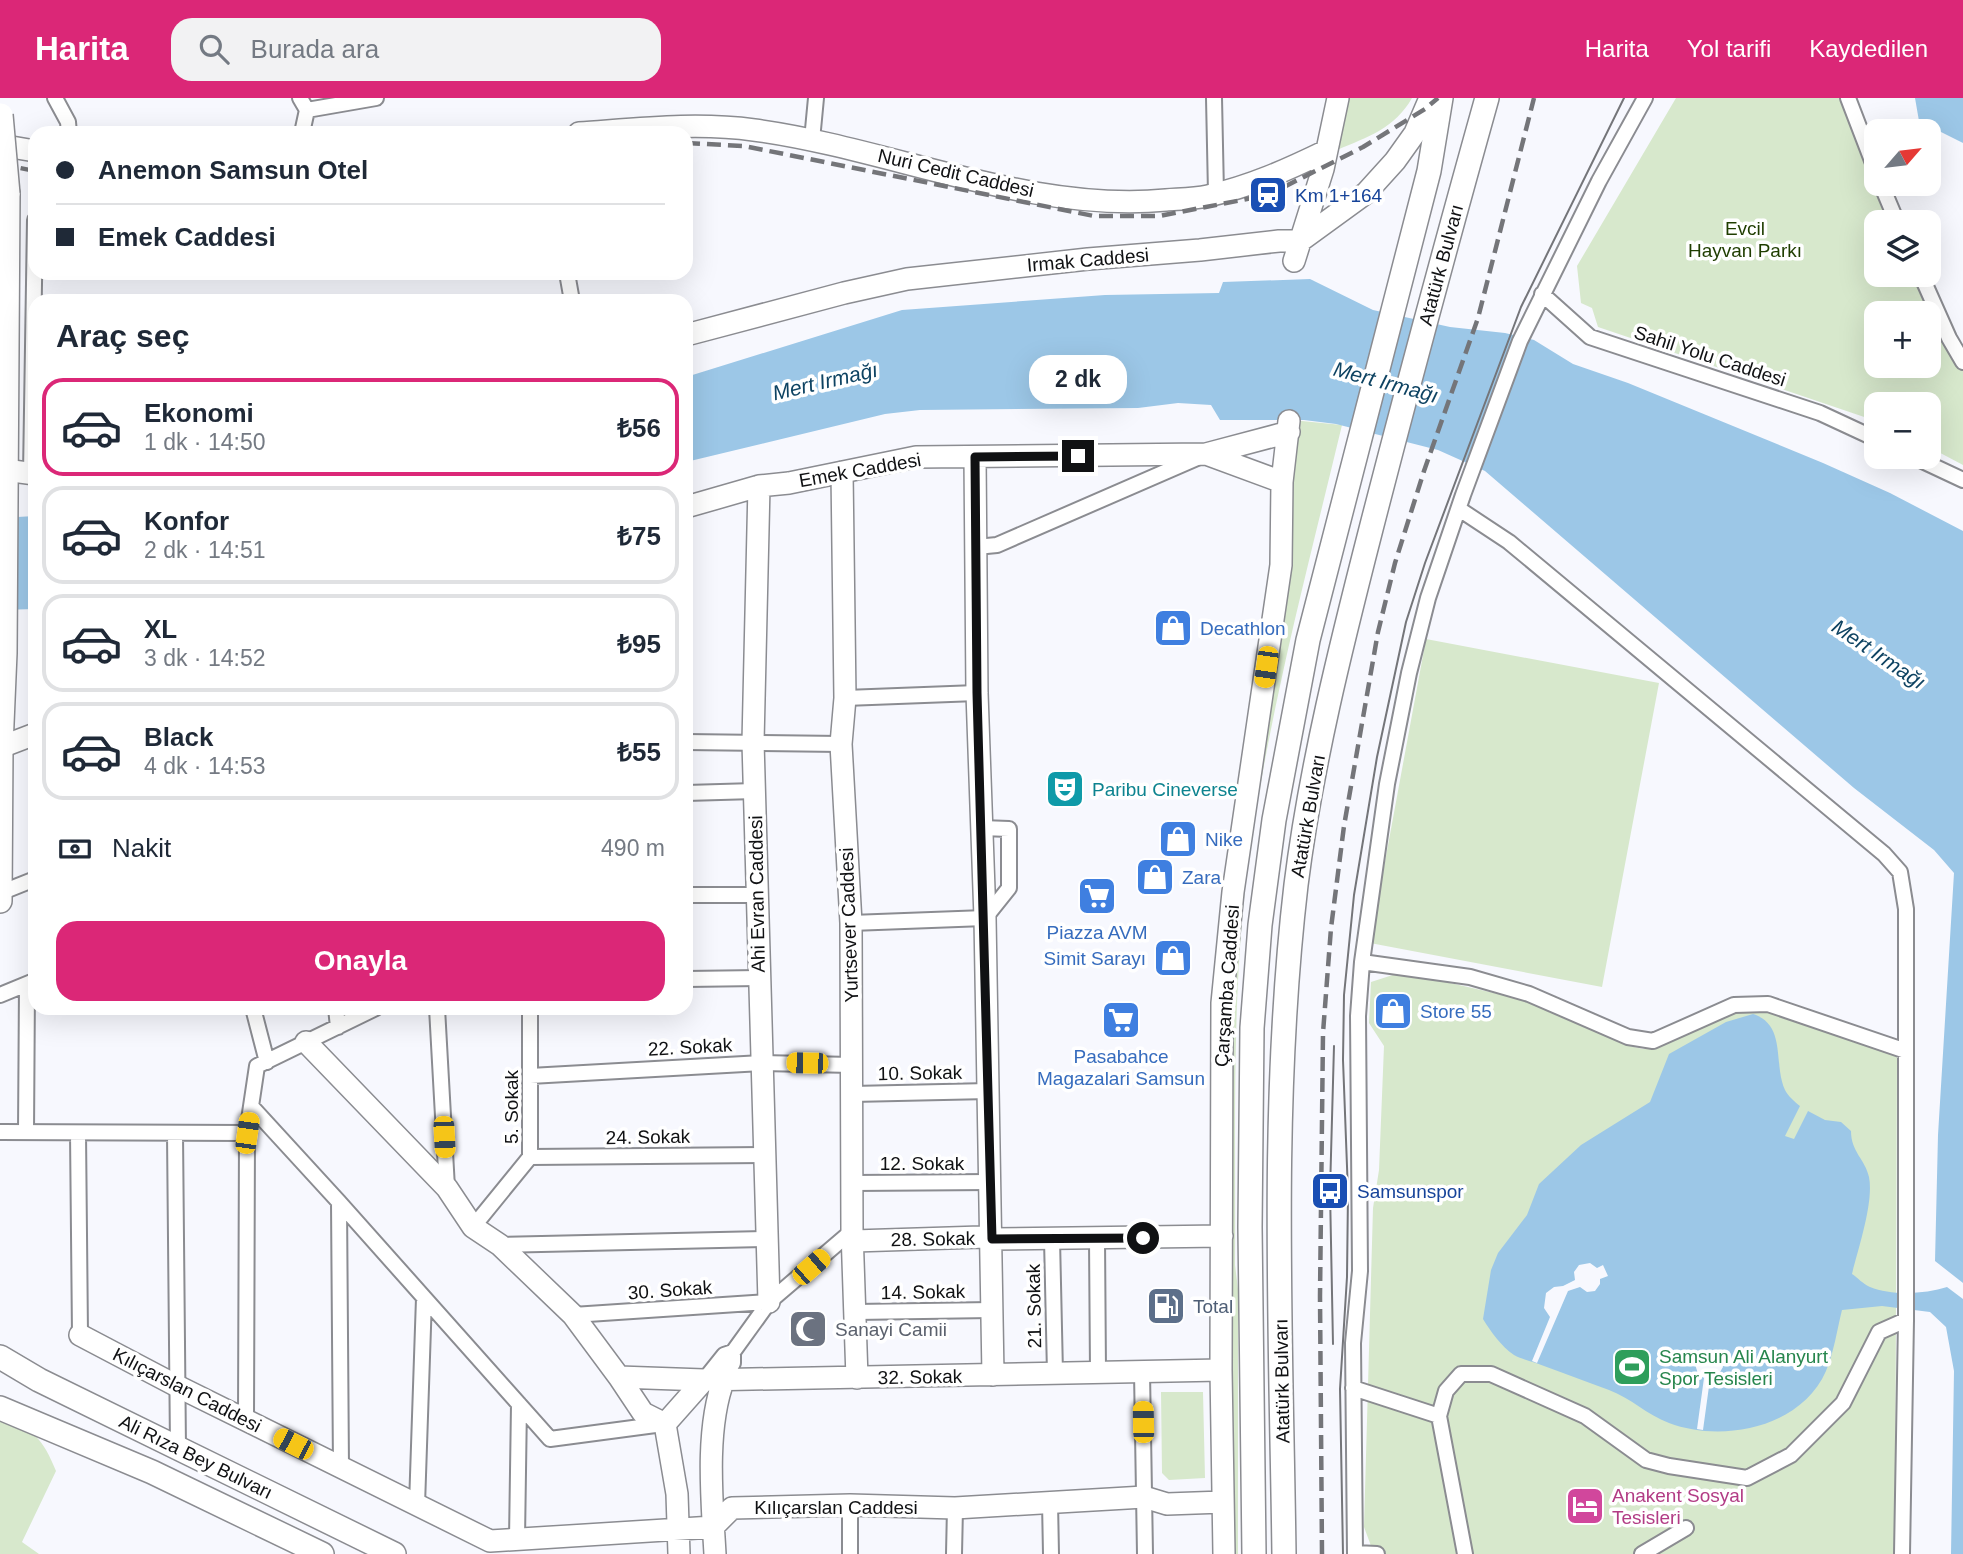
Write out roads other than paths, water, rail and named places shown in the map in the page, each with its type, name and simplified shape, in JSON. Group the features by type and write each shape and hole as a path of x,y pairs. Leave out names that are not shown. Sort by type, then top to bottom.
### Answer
{"main road":[{"name":"Atatürk Bulvarı","path":"1254,1554 1251,1055 1260,925 1274,820 1308,640 1429,171 1441,98"},
{"name":"Atatürk Bulvarı","path":"1284,1554 1281,1077 1285,991 1297,882 1312,787 1338,656 1428,309 1487,98"},
{"path":"0,113 8,194 5,653 1,747 0,901"},
{"name":"Ali Rıza Bey Bulvarı","path":"0,1357 39,1380 394,1554"},
{"name":"Ali Rıza Bey Bulvarı","path":"0,1408 152,1472 323,1554"}],"street":[{"path":"55,98 68,126"},
{"path":"302,126 303,104 376,98"},
{"path":"812,140 816,98"},
{"path":"1214,98 1216,193"},
{"path":"1294,261 1326,151 1338,98"},
{"path":"1300,240 1366,193 1395,161 1415,133 1430,98"},
{"path":"1377,1554 1355,1554 1353,1343 1360,1270 1358,1016 1362,962 1387,784 1409,673 1428,598 1461,502 1530,320 1599,181 1645,98"},
{"path":"1848,98 1864,140"},
{"name":"Nuri Cedit Caddesi","path":"683,126 753,130 812,140 969,178 1073,199 1140,202 1205,196 1268,179 1326,151"},
{"path":"0,145 28,150"},
{"name":"Irmak Caddesi","path":"693,333 907,279 1300,240"},
{"path":"1926,287 1963,362"},
{"name":"Sahil Yolu Caddesi","path":"1542,294 1590,337 1820,413 1864,433"},
{"name":"Emek Caddesi","path":"693,505 759,486 789,483 916,457 1206,454 1289,427"},
{"name":"Çarşamba Caddesi","path":"1224,1554 1221,1370 1222,1003 1233,892 1281,565 1282,482 1289,427"},
{"path":"976,547 997,545 1206,454"},
{"name":"Emek Caddesi","path":"1206,454 1282,482"},
{"path":"975,457 977,693 985,918 993,1375"},
{"path":"1940,469 1963,480"},
{"path":"5,470 28,473"},
{"name":"Yurtsever Caddesi","path":"842,472 845,698 841,744 851,923 853,1236 857,1378"},
{"name":"Ahi Evran Caddesi","path":"759,486 754,742 769,1303"},
{"path":"1461,502 1884,853 1900,872 1906,909 1906,1320 1902,1554"},
{"path":"845,698 977,693"},
{"path":"1,747 28,737"},
{"path":"693,742 841,744"},
{"path":"693,793 755,791"},
{"path":"0,893 28,881"},
{"path":"693,895 757,895"},
{"path":"851,923 985,918"},
{"path":"1362,962 1482,981 1529,994 1628,1037 1653,1041 1734,1005 1768,1004 1906,1051"},
{"path":"693,979 759,978"},
{"path":"0,995 28,985"},
{"path":"26,1132 30,1015"},
{"path":"255,1015 267,1062"},
{"path":"337,1015 338,1027"},
{"path":"246,1420 247,1133 257,1066 362,1015"},
{"path":"437,1015 447,1188"},
{"name":"5. Sokak","path":"473,1227 530,1157 530,1015"},
{"path":"306,1042 447,1188 473,1227 500,1245 572,1315 620,1377 643,1413 665,1424"},
{"name":"22. Sokak","path":"530,1076 762,1063 852,1065"},
{"name":"10. Sokak","path":"852,1094 989,1091"},
{"path":"251,1106 550,1439 665,1424 733,1363 733,1352 769,1303 853,1236"},
{"path":"0,1132 247,1133"},
{"path":"78,1133 80,1335"},
{"path":"175,1134 178,1448"},
{"name":"24. Sokak","path":"530,1157 765,1154"},
{"name":"12. Sokak","path":"853,1182 991,1182"},
{"path":"339,1202 341,1468"},
{"name":"28. Sokak","path":"853,1236 1097,1239 1222,1236"},
{"path":"500,1245 769,1239"},
{"name":"21. Sokak","path":"1052,1239 1055,1373"},
{"path":"1097,1239 1098,1372"},
{"path":"417,1505 424,1298"},
{"name":"30. Sokak","path":"572,1315 769,1303"},
{"name":"14. Sokak","path":"855,1312 992,1310"},
{"path":"1465,1554 1439,1416 1447,1391 1461,1374 1491,1374 1585,1416 1646,1460 1747,1478 1791,1455 1843,1403 1879,1332 1906,1320"},
{"name":"Kılıçarslan Caddesi","path":"80,1335 490,1541 713,1527 732,1508 850,1505 955,1508 1144,1497 1166,1491 1223,1494"},
{"name":"32. Sokak","path":"620,1377 714,1380 1221,1370"},
{"path":"1142,1372 1145,1554"},
{"path":"714,1380 711,1494 715,1554"},
{"path":"1353,1388 1439,1416"},
{"path":"517,1539 519,1404"},
{"path":"665,1424 677,1494 679,1554"},
{"path":"677,1494 711,1494 732,1508"},
{"path":"1050,1502 1051,1554"},
{"path":"850,1505 850,1554"},
{"path":"954,1554 955,1508"},
{"path":"1642,1554 1686,1528"}],"water":[{"path":"1915,98 1963,98 1963,143 1941,132 1941,119 1919,119"},
{"name":"Mert Irmağı","path":"1310,279 1373,310 1450,327 1505,333 1534,340 1573,364 1628,383 1823,463 1890,493 1963,531 1963,1283 1935,1261 1938,1135 1954,873 1934,850 1854,788 1485,471 1438,450 1336,424 1304,420 1220,420 1211,405 1178,403 1138,408 920,410 885,414 693,460 693,375 902,310 1105,295 1219,293 1223,282"},
{"path":"28,516 28,609 0,610 0,518"},
{"path":"1753,1014 1764,1019 1771,1027 1785,1090 1800,1106 1785,1136 1794,1139 1808,1111 1825,1120 1841,1122 1851,1131 1853,1145 1867,1171 1869,1199 1852,1274 1867,1286 1879,1290 1909,1293 1947,1287 1963,1299 1963,1554 1951,1554 1954,1371 1946,1327 1930,1312 1882,1306 1842,1310 1826,1371 1814,1390 1798,1406 1779,1418 1758,1426 1712,1431 1669,1423 1617,1393 1518,1357 1501,1343 1483,1319 1491,1270 1498,1253 1527,1215 1539,1184 1581,1145 1650,1102 1669,1054 1726,1022"}],"tram line":[{"path":"1343,1554 1340,1389 1347,1277 1348,1193 1343,1060 1344,995 1354,895 1377,757 1406,622 1425,563 1521,307 1624,98"},
{"path":"1333,1344 1330,1191 1334,1046"}],"railway":[{"path":"693,143 744,146 1094,216 1159,216 1268,195 1363,147 1438,98"},
{"path":"1322,1554 1320,1296 1323,1033 1331,928 1344,826 1378,632 1395,563 1478,318 1534,98"},
{"path":"0,164 28,170"}],"place":[{"name":"Km 1+164","path":"1268,195"},
{"name":"Decathlon","path":"1173,628"},
{"name":"Paribu Cineverse","path":"1065,789"},
{"name":"Nike","path":"1178,839"},
{"name":"Zara","path":"1155,877"},
{"name":"Piazza AVM","path":"1097,896"},
{"name":"Simit Sarayı","path":"1173,958"},
{"name":"Store 55","path":"1393,1011"},
{"name":"Pasabahce Magazalari Samsun","path":"1121,1020"},
{"name":"Samsunspor","path":"1330,1191"},
{"name":"Total","path":"1166,1306"},
{"name":"Sanayi Camii","path":"808,1329"},
{"name":"Samsun Ali Alanyurt Spor Tesisleri","path":"1632,1367"},
{"name":"Anakent Sosyal Tesisleri","path":"1585,1506"}],"park label":[{"name":"Evcil Hayvan Parkı","path":"1745,239"}]}
